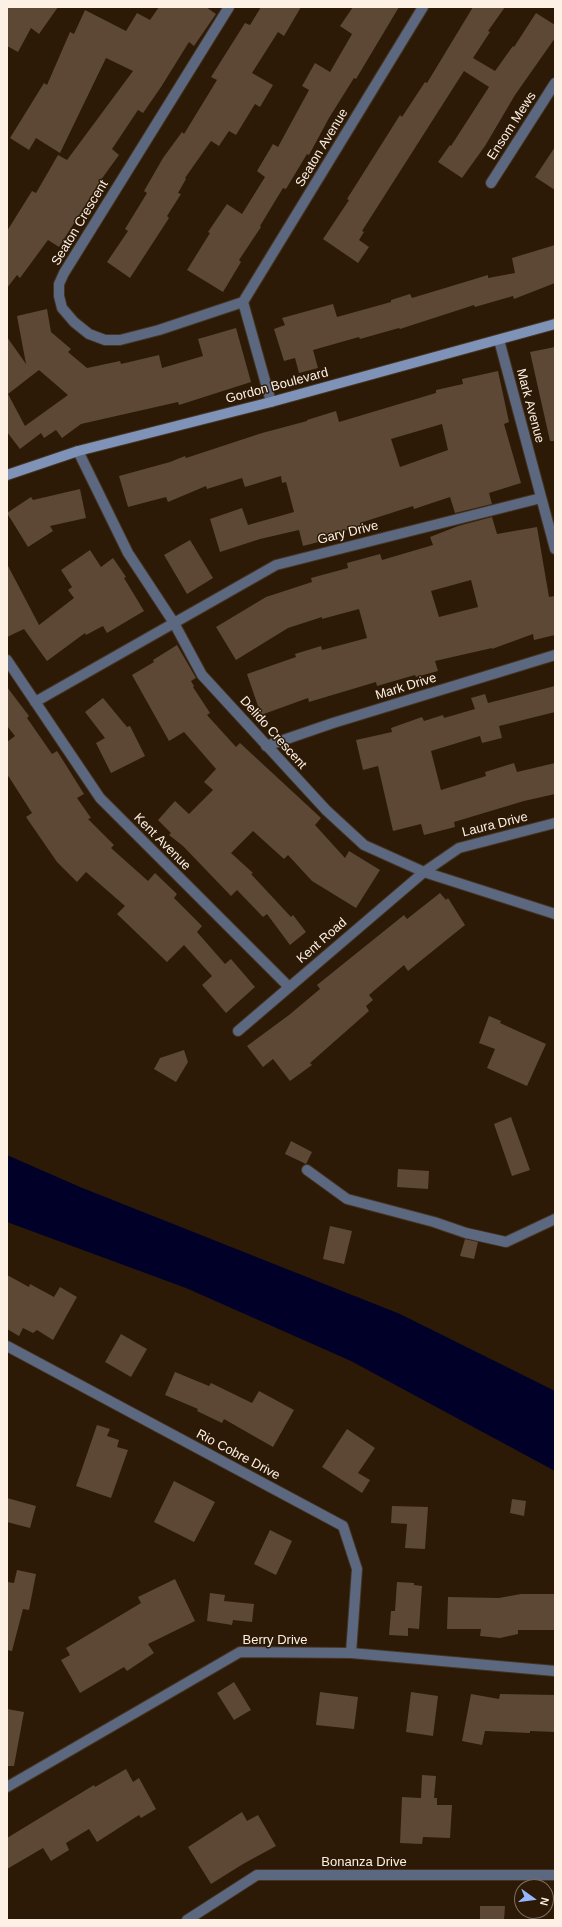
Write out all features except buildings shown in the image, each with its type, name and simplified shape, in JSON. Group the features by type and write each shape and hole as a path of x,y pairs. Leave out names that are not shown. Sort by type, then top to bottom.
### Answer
{"street":[{"name":"Seaton Crescent","path":"229,7 64,273 59,284 59,296 62,308 74,322 89,334 105,340 120,340 160,330 243,302"},
{"name":"Seaton Avenue","path":"243,302 423,7"},
{"name":"Ensom Mews","path":"491,183 555,83"},
{"path":"243,302 272,402"},
{"name":"Gordon Boulevard","path":"8,473 78,451 272,402 555,324"},
{"name":"Mark Avenue","path":"499,340 555,549"},
{"name":"Delido Crescent","path":"78,451 128,553 174,622 202,675 326,810 364,845 424,872 555,914"},
{"name":"Gary Drive","path":"174,622 276,565 541,498"},
{"path":"35,702 174,622"},
{"name":"Mark Drive","path":"266,746 555,655"},
{"name":"Kent Avenue","path":"7,660 100,798 289,987"},
{"name":"Laura Drive","path":"424,872 459,848 555,823"},
{"name":"Kent Road","path":"238,1031 424,872"},
{"path":"307,1170 347,1199 434,1222 466,1233 506,1242 555,1219"},
{"name":"Rio Cobre Drive","path":"7,1346 343,1526 357,1569 351,1653"},
{"name":"Berry Drive","path":"7,1787 240,1652 351,1653 555,1671"},
{"name":"Bonanza Drive","path":"187,1920 258,1875 555,1875"}],"water":[{"path":"7,1155 80,1187 400,1314 555,1391 555,1471 351,1361 186,1288 7,1222"}]}
